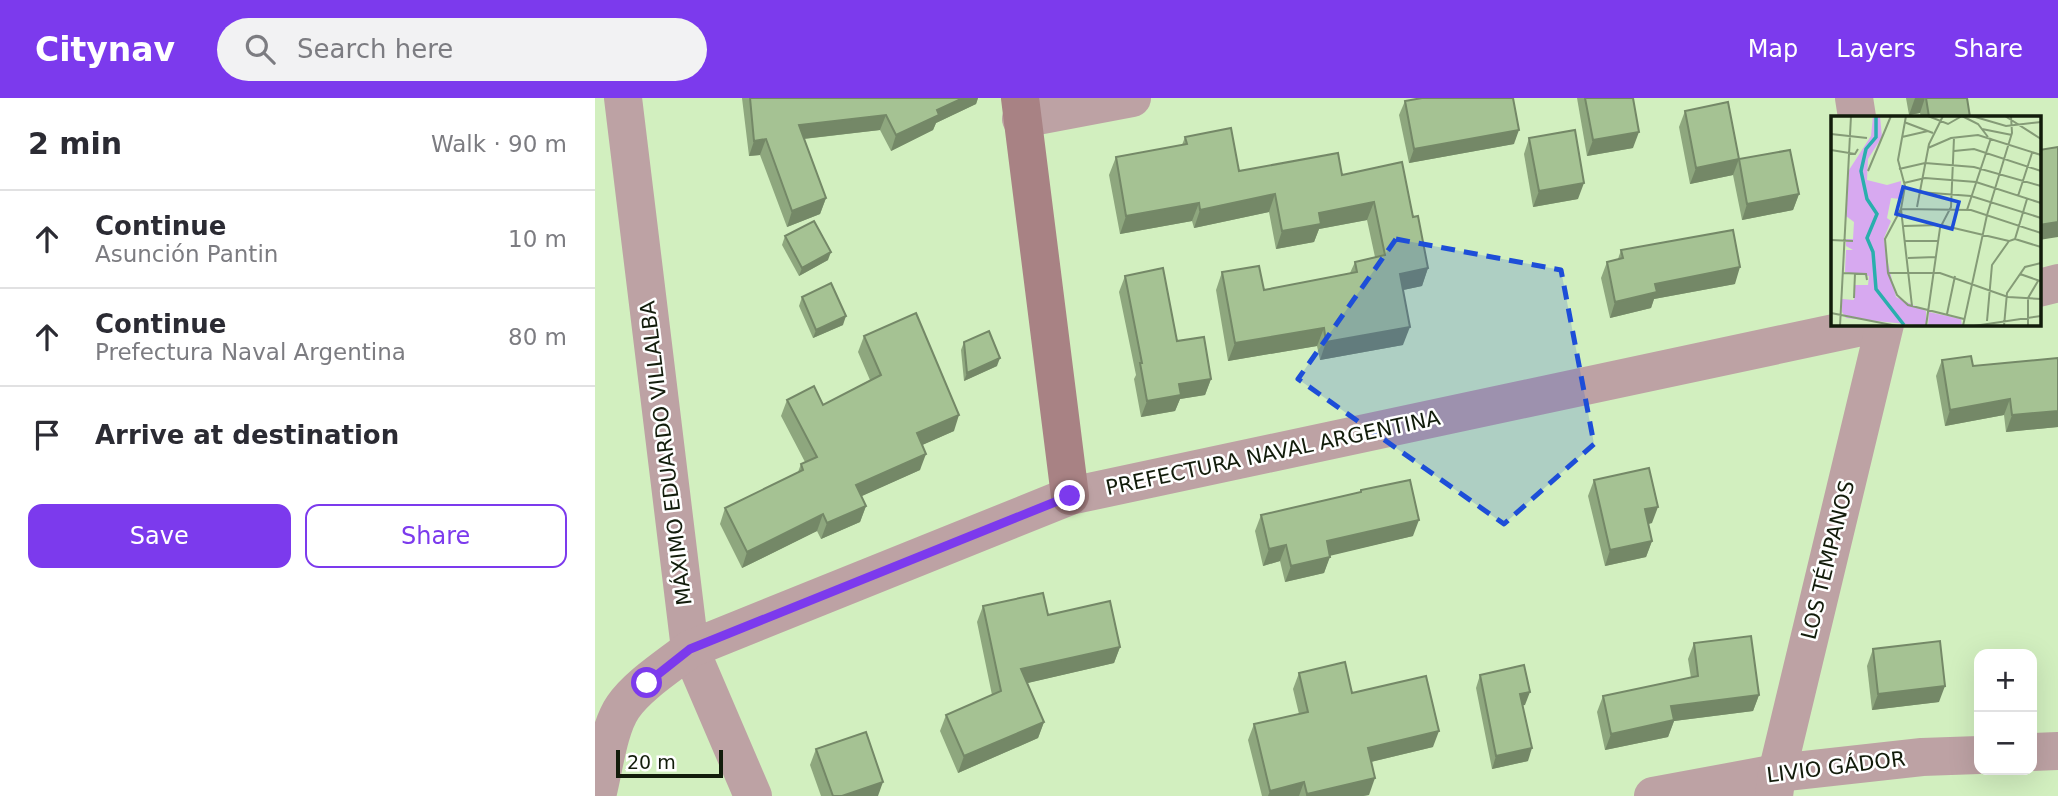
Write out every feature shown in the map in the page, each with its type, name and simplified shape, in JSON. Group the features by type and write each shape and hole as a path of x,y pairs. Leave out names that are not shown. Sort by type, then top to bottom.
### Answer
{"street":[{"name":"MÁXIMO EDUARDO VILLALBA","path":"623,98 690,649 753,796"},
{"path":"1070,496 1021,109 1132,98"},
{"path":"1853,98 1857,116"},
{"path":"2041,287 2058,283"},
{"name":"PREFECTURA NAVAL ARGENTINA","path":"597,796 614,727 624,706 647,683 690,649 1070,496 1867,326"},
{"name":"LOS TÉMPANOS","path":"1775,785 1885,326"},
{"path":"2037,752 2058,751"},
{"name":"LIVIO GÁDOR","path":"1653,796 1775,785 1922,757 1974,754"}],"highlighted area":[{"path":"1396,239 1561,270 1594,444 1504,524 1298,379"}],"building":[{"path":"750,98 963,98 937,110 939,115 896,135 886,115 799,125 826,198 792,211 766,139 754,141"},
{"path":"1422,98 1513,98 1519,130 1414,149 1405,101"},
{"path":"1585,98 1633,98 1639,132 1593,140"},
{"path":"1926,98 1967,98 1970,116 1929,116"},
{"path":"1728,102 1739,159 1696,168 1685,111"},
{"path":"1231,128 1239,171 1338,153 1342,175 1402,162 1413,217 1418,216 1428,268 1400,274 1410,327 1326,342 1324,328 1235,343 1222,272 1259,266 1264,290 1357,272 1355,262 1385,255 1374,202 1319,213 1321,224 1282,231 1275,194 1200,210 1199,203 1126,216 1116,157 1187,144 1185,137"},
{"path":"1575,130 1584,183 1539,191 1529,138"},
{"path":"2058,147 2058,222 2041,225 2041,150"},
{"path":"1790,150 1799,194 1747,204 1739,159"},
{"path":"814,221 831,252 802,268 785,236"},
{"path":"1733,230 1740,267 1655,284 1657,292 1615,302 1607,262 1623,258 1621,250"},
{"path":"1163,268 1177,341 1204,337 1211,379 1179,384 1181,395 1147,401 1125,276"},
{"path":"831,283 846,316 816,330 802,297"},
{"path":"916,313 959,415 917,433 926,454 856,485 866,506 827,523 823,514 747,552 725,508 803,470 801,464 817,457 787,400 814,386 823,405 881,375 864,336"},
{"path":"989,331 1000,358 967,373 964,342"},
{"path":"1971,356 1973,366 2058,358 2058,411 2012,415 2010,399 1950,410 1942,360"},
{"path":"1649,468 1658,507 1645,509 1652,541 1610,550 1594,480"},
{"path":"1410,480 1419,520 1327,541 1330,557 1291,566 1286,545 1269,549 1261,515"},
{"path":"1043,593 1048,615 1110,601 1120,647 1021,669 1044,722 964,756 946,715 1001,691 983,606"},
{"path":"1751,636 1759,695 1671,706 1674,720 1611,734 1603,696 1698,676 1694,643"},
{"path":"1940,641 1945,686 1878,694 1873,649"},
{"path":"1345,662 1352,693 1426,676 1439,731 1368,748 1375,778 1307,794 1304,782 1270,791 1254,724 1308,712 1299,673"},
{"path":"1524,665 1530,692 1520,694 1532,748 1496,756 1480,675"},
{"path":"866,732 883,782 842,796 833,796 816,749"}],"route":[{"path":"647,683 690,649 865,581 1070,496"}]}
